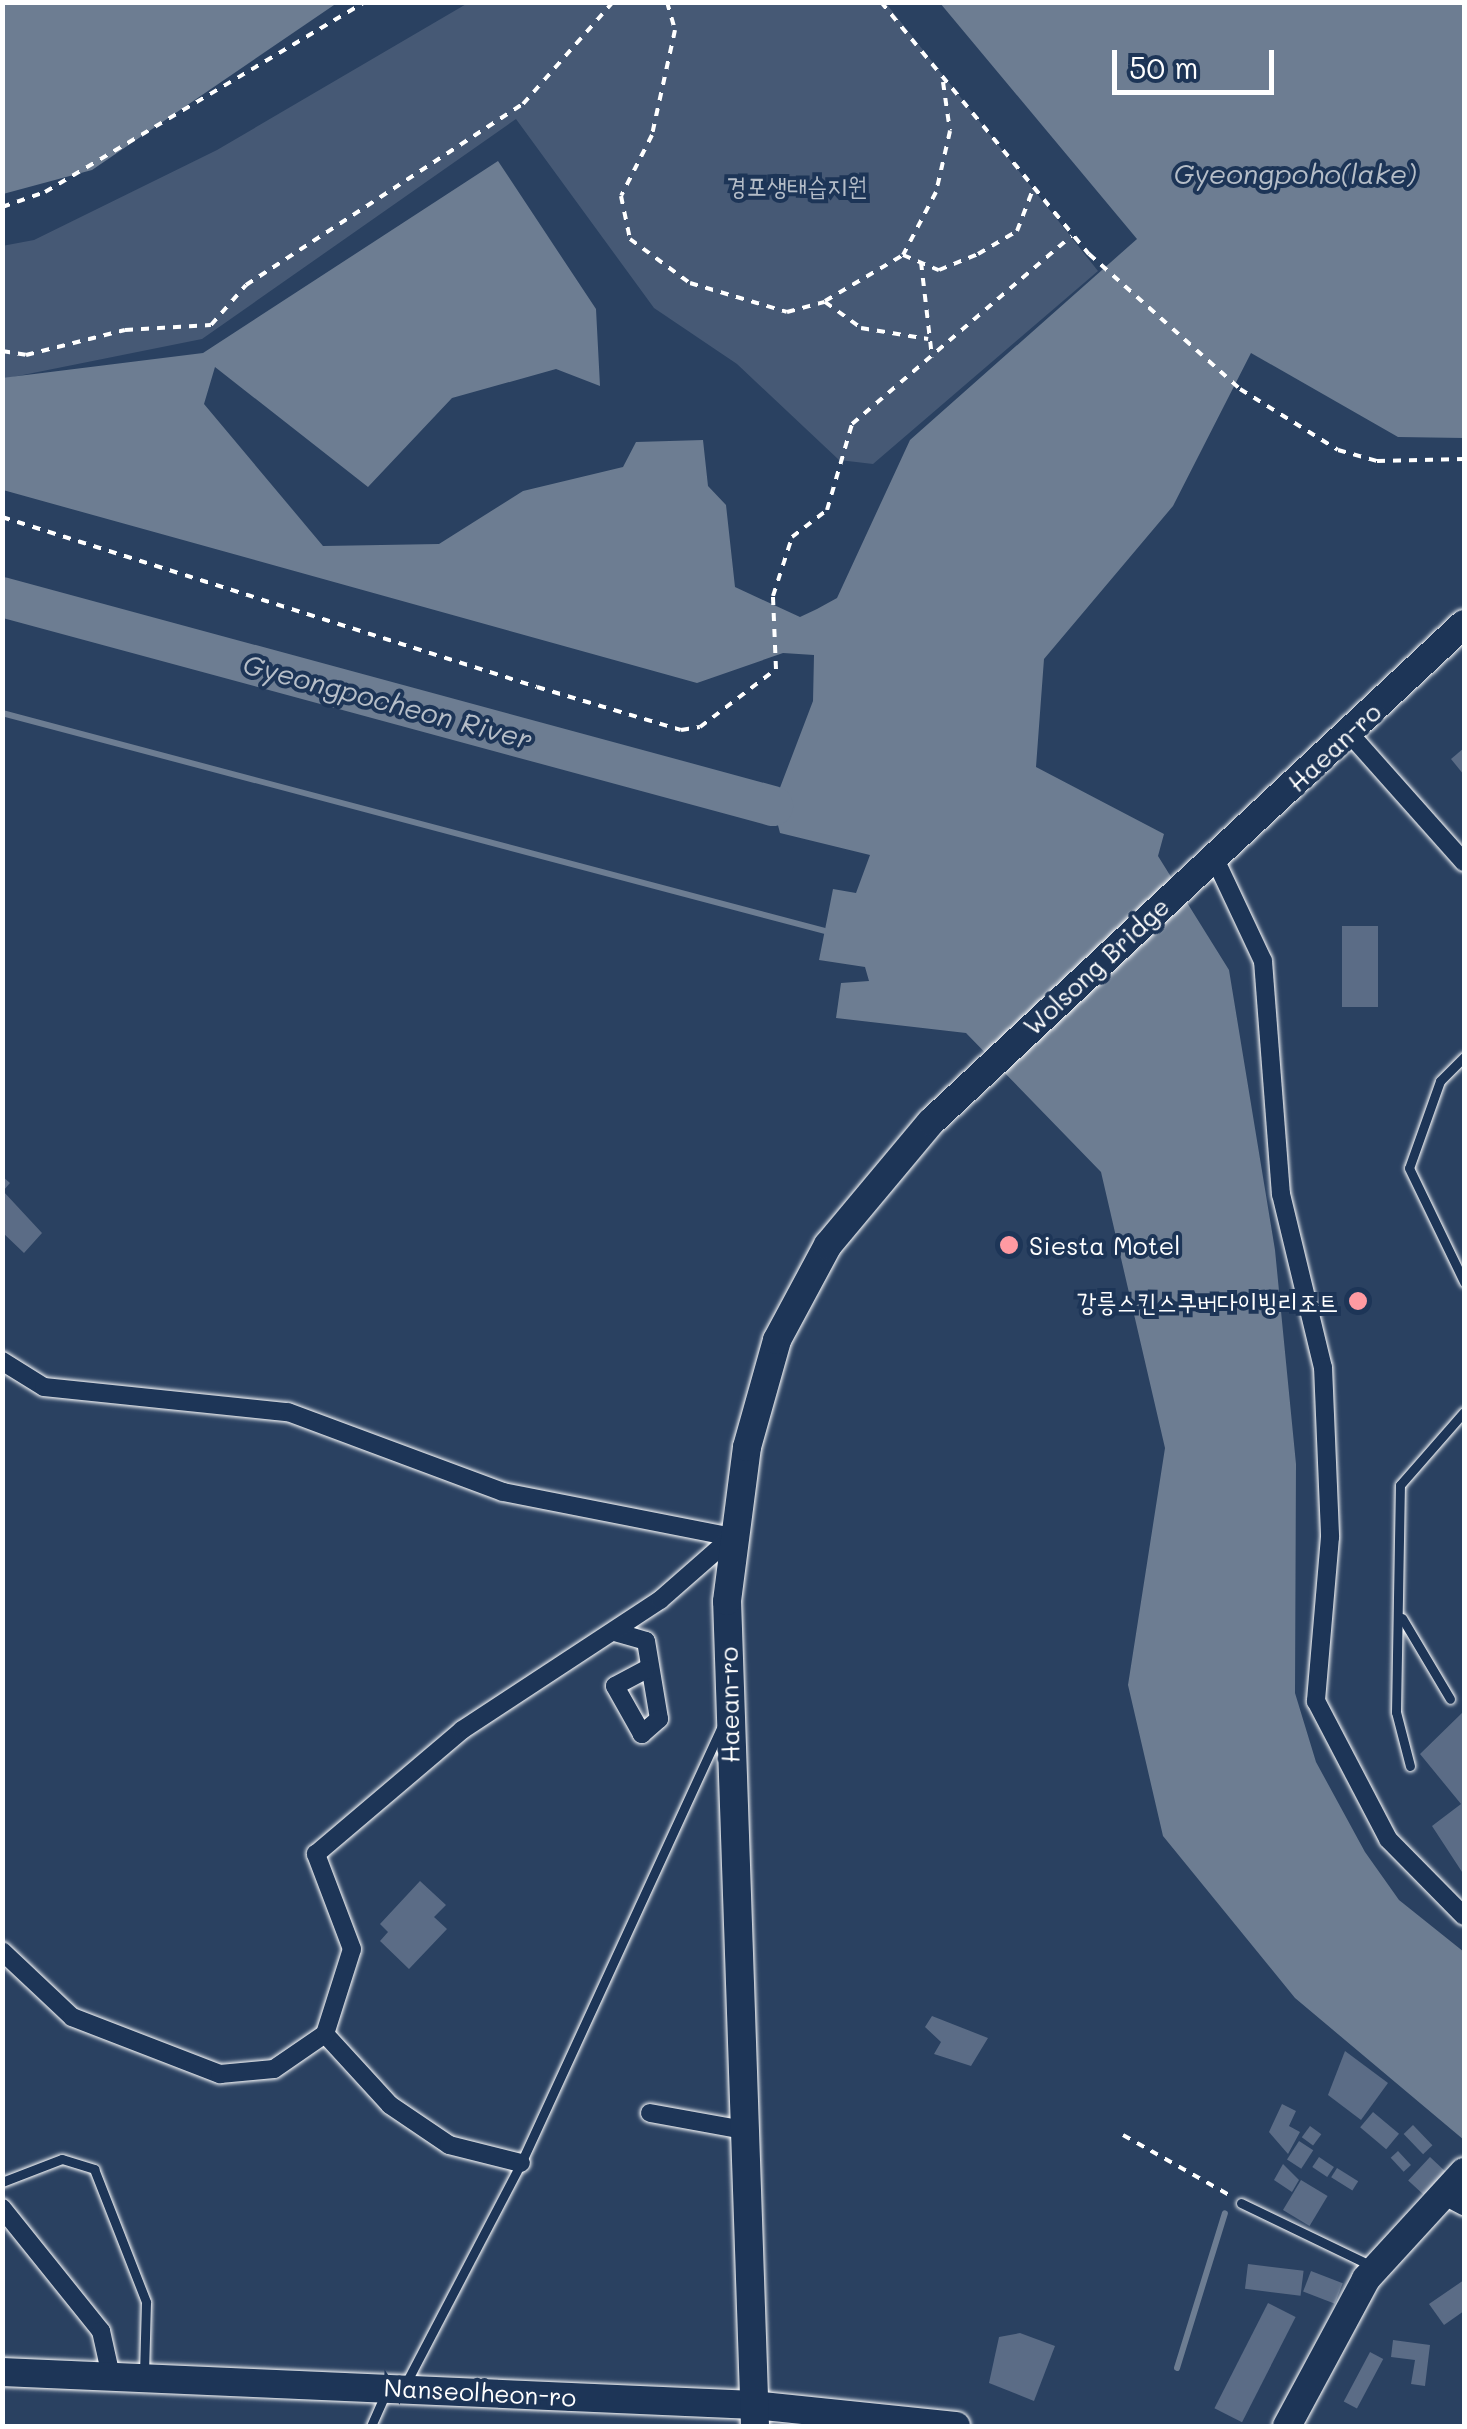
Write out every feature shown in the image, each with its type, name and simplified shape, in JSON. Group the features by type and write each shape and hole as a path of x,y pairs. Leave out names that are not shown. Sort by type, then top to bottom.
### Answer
{"street":[{"name":"Haean-ro","path":"1208,862 1464,624"},
{"path":"1349,733 1464,862"},
{"path":"1208,862 1263,962 1281,1194 1323,1367 1330,1538 1316,1701 1388,1838 1464,1916"},
{"name":"Wolsong Bridge","path":"991,1064 1208,862"},
{"name":"Haean-ro","path":"755,2416 728,1714 732,1536 763,1380 794,1305 866,1194 991,1064"},
{"path":"2,1361 44,1387 288,1412 503,1492 732,1536"},
{"path":"2,1951 72,2016 220,2074 274,2068 324,2034 352,1949 316,1854 462,1730 615,1632 732,1536"},
{"path":"615,1632 646,1641 645,1670"},
{"path":"324,2034 390,2105 449,2145 522,2163"},
{"path":"650,2113 744,2130"},
{"path":"1288,2426 1375,2267 1453,2200 1464,2172"},
{"path":"2,2208 101,2331 111,2376"},
{"name":"Nanseolheon-ro","path":"2,2372 396,2388 755,2416 956,2426"}],"lane":[{"path":"1464,1057 1440,1082 1409,1168 1464,1282"},
{"path":"1410,1766 1396,1712 1400,1485 1464,1412"},
{"path":"1400,1616 1450,1699"},
{"path":"371,2426 522,2163 728,1714"},
{"path":"2,2182 62,2159 94,2169 146,2302 144,2377"},
{"path":"1241,2203 1375,2267"}],"path":[{"path":"2,207 45,192 365,2"},
{"path":"2,351 211,324 246,286 523,104 613,2"},
{"path":"667,2 675,30 652,134 621,196 630,238 690,283 788,312 825,302 902,255 936,192 950,131 943,82"},
{"path":"880,2 1071,236 1240,389 1338,450 1378,461 1464,458"},
{"path":"902,255 939,270 1017,231 1033,189"},
{"path":"2,517 472,664 496,675 681,730 700,727 776,669 773,596 792,537 827,510 852,424 1071,236"},
{"path":"920,262 932,357"},
{"path":"825,302 861,328 928,339"},
{"path":"1124,2135 1241,2203"}],"green space":[{"name":"경포생태습지원","path":"885,2 1098,271 873,464 839,460 737,364 654,308 516,119 202,339 3,379 2,246 34,240 217,150 468,3"}],"water":[{"path":"3,2 337,3 92,170 3,194"},
{"name":"Gyeongpoho(lake)","path":"940,3 1464,3 1464,438 1398,437 1251,353 1173,506 1044,659 1036,767 1164,834 1158,856 1229,970 1275,1250 1296,1464 1295,1693 1316,1762 1365,1852 1399,1900 1464,1952 1464,2140 1295,1998 1163,1836 1128,1685 1165,1448 1101,1172 966,1033 836,1018 841,983 869,981 865,967 819,960 833,889 856,893 870,855 780,833 773,806 813,701 814,655 783,653 697,683 3,490 2,378 203,353 498,161 596,309 600,386 556,369 452,398 368,487 215,367 204,404 323,546 439,544 523,491 623,467 636,442 703,440 708,486 726,505 735,587 800,617 817,609 837,598 910,440 1137,239"}],"building":[{"path":"1464,748 1464,775 1451,759"},
{"path":"1342,926 1378,926 1378,1007 1342,1007"},
{"path":"2,1176 10,1183 3,1191 42,1233 24,1253 2,1232"},
{"path":"1464,1711 1464,1875 1432,1826 1461,1804 1420,1754"},
{"path":"420,1881 446,1905 434,1917 447,1929 409,1969 380,1941 388,1932 380,1924"},
{"path":"932,2016 988,2038 971,2066 934,2054 941,2042 925,2027"},
{"path":"1345,2051 1388,2083 1361,2120 1328,2095"},
{"path":"1282,2104 1296,2111 1289,2126 1300,2132 1288,2154 1269,2132"},
{"path":"1373,2112 1399,2134 1386,2149 1360,2127"},
{"path":"1413,2125 1432,2145 1423,2154 1404,2134"},
{"path":"1310,2126 1321,2134 1313,2146 1302,2137"},
{"path":"1299,2141 1313,2150 1301,2169 1287,2159"},
{"path":"1398,2151 1411,2165 1404,2172 1391,2158"},
{"path":"1319,2157 1334,2167 1327,2177 1312,2167"},
{"path":"1430,2157 1447,2173 1425,2196 1408,2180"},
{"path":"1283,2164 1299,2180 1292,2192 1274,2180"},
{"path":"1337,2168 1358,2181 1352,2191 1331,2177"},
{"path":"1301,2180 1328,2196 1310,2226 1283,2210"},
{"path":"1248,2264 1304,2271 1301,2296 1245,2289"},
{"path":"1311,2271 1343,2283 1335,2304 1303,2292"},
{"path":"1464,2280 1464,2311 1444,2325 1429,2304"},
{"path":"1268,2303 1296,2317 1242,2422 1214,2408"},
{"path":"1020,2333 1055,2346 1034,2401 989,2383 999,2337"},
{"path":"1393,2340 1430,2345 1425,2386 1411,2384 1415,2360 1391,2357"},
{"path":"1370,2352 1383,2359 1357,2408 1344,2401"}],"waterway":[{"name":"Gyeongpocheon River","path":"2,597 773,806"},
{"path":"2,713 825,931"},
{"path":"1177,2368 1225,2213"}],"place":[{"name":"Siesta Motel","path":"1009,1245"},
{"name":"강릉스킨스쿠버다이빙리조트","path":"1358,1301"}]}
